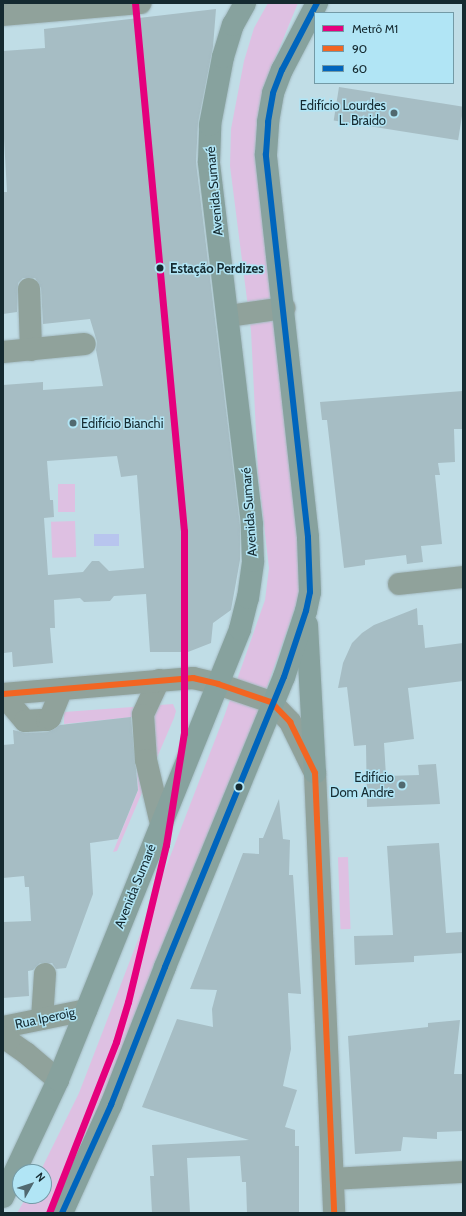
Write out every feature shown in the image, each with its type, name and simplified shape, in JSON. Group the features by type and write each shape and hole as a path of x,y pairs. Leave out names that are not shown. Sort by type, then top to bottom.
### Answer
{"main road":[{"name":"Avenida Sumaré","path":"3,1197 58,1080 160,824 240,629 248,598 253,561 247,466 209,162 210,125 223,57 233,25 245,3"},
{"path":"62,1213 93,1149 273,703 306,611 310,592 308,537 266,154 268,122 273,93 282,70 317,3"},
{"path":"306,611 315,773"}],"street":[{"path":"3,15 140,3"},
{"path":"29,289 31,350"},
{"path":"228,316 284,308"},
{"path":"3,352 86,344"},
{"path":"399,584 463,577"},
{"path":"3,695 193,678 218,684 273,703 295,730 315,773 334,1213"},
{"path":"159,680 143,715 146,760 160,824"},
{"path":"3,695 25,721 47,720 50,718 62,689"},
{"path":"42,1019 45,974"},
{"name":"Rua Iperoig","path":"3,1027 86,1010"},
{"name":"Rua Iperoig","path":"3,1037 26,1053 58,1080"},
{"path":"333,1179 463,1172"}],"shaded area":[{"path":"268,3 298,3 267,78 258,117 304,583 252,729 167,948 74,1166 51,1213 17,1213 22,1204 52,1204 52,1164 44,1164 79,1093 225,714 265,600 269,568 258,473 251,331 230,166 231,129 244,61 254,28"},
{"path":"58,484 75,484 75,512 58,512"},
{"path":"75,521 76,557 52,558 51,522"},
{"path":"173,704 176,711 174,718 117,851 113,852 138,790 134,717 64,724 64,712"},
{"path":"338,857 348,857 351,929 341,929"}],"water":[{"path":"94,534 119,534 119,546 94,546"}],"building":[{"name":"Estação Perdizes","path":"216,9 213,47 198,123 196,162 240,525 240,560 231,610 213,623 211,643 188,652 150,652 146,594 114,596 110,601 84,602 80,598 54,600 55,628 50,628 53,663 13,667 12,652 4,653 3,385 43,382 43,390 103,386 96,350 97,342 90,319 43,324 41,288 35,278 23,278 18,283 17,312 3,314 3,192 7,192 3,121 3,51 45,48 44,29","holes":["117,456 121,477 137,475 144,568 109,571 99,561 92,561 83,572 48,575 44,518 54,517 53,500 50,500 47,461"]},
{"name":"Edifício Lourdes L. Braido","path":"339,87 463,107 458,140 334,121"},
{"path":"463,391 463,429 454,429 455,462 438,463 440,475 435,475 442,544 421,546 423,562 407,564 406,555 365,560 365,565 344,568 327,420 322,420 320,402"},
{"path":"417,608 418,625 423,625 425,648 463,643 463,681 408,688 414,739 384,743 386,776 419,775 418,765 436,764 440,804 367,807 366,745 354,746 347,687 338,688 343,663 352,643 362,633 374,625"},
{"path":"131,717 138,790 118,839 90,843 93,894 66,968 56,969 52,963 40,963 33,970 28,971 29,996 3,998 3,922 31,921 29,887 25,887 24,876 3,878 3,745 14,744 13,730 26,733 48,732 60,725"},
{"path":"279,799 283,839 290,840 289,875 293,875 301,994 288,993 291,1049 283,1086 297,1090 285,1127 295,1130 295,1146 299,1146 299,1213 247,1213 246,1182 242,1182 240,1156 187,1158 190,1213 152,1213 150,1176 154,1176 152,1145 249,1140 142,1107 177,1019 213,1027 212,1009 217,990 190,989 243,853 259,854 259,838 263,838"},
{"path":"439,843 446,933 463,932 463,953 414,956 414,962 355,965 354,936 393,935 387,846"},
{"path":"460,1020 454,1074 463,1074 463,1131 437,1132 437,1139 403,1137 401,1151 355,1154 348,1036 428,1027 428,1023"}],"metro line":[{"name":"M1","path":"49,1213 116,1042 128,1002 166,845 184,733 184,531 135,3"}],"transit line":[{"name":"60","path":"62,1213 111,1105 165,967 284,677 306,611 310,592 308,537 266,154 268,122 273,93 282,70 317,3"},
{"name":"90","path":"3,694 193,678 218,684 271,702 290,722 315,773 334,1213"}],"place":[{"name":"Edifício Lourdes L. Braido","path":"394,113"},
{"name":"Estação Perdizes","path":"160,268"},
{"name":"Edifício Bianchi","path":"73,423"},
{"name":"Edifício Dom Andre","path":"402,785"}]}
